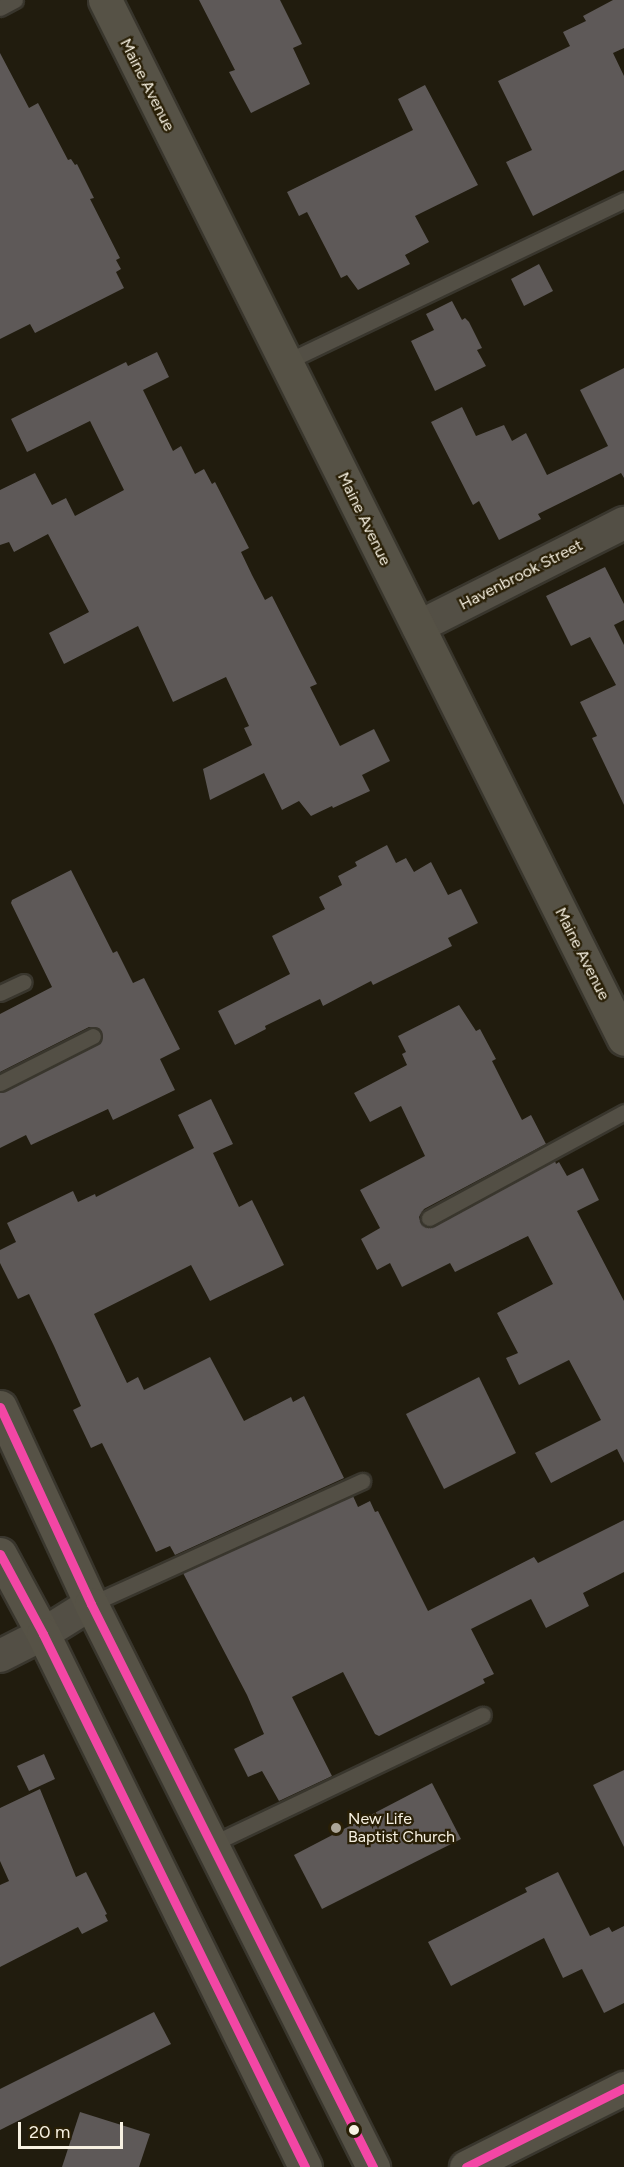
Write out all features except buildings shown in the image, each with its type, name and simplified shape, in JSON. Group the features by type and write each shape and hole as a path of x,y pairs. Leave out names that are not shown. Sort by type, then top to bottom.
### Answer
{"main road":[{"name":"Maine Avenue","path":"105,0 418,627 621,1027"},
{"path":"0,1407 91,1604 373,2167"},
{"path":"0,1554 42,1634 305,2167"},
{"path":"466,2167 507,2152 624,2088"}],"street":[{"name":"Havenbrook Street","path":"418,627 624,523"},
{"path":"0,1656 91,1604"}],"lane":[{"path":"0,8 15,0"},
{"path":"286,362 624,200"},
{"path":"0,993 24,982"},
{"path":"0,1083 93,1036"},
{"path":"429,1218 624,1113"},
{"path":"91,1604 362,1481"},
{"path":"212,1844 483,1715"}],"transit line":[{"path":"0,1407 91,1604 373,2167"},
{"path":"0,1554 43,1634 305,2167"},
{"path":"466,2167 624,2088"}],"place":[{"name":"New Life Baptist Church","path":"336,1828"}]}
